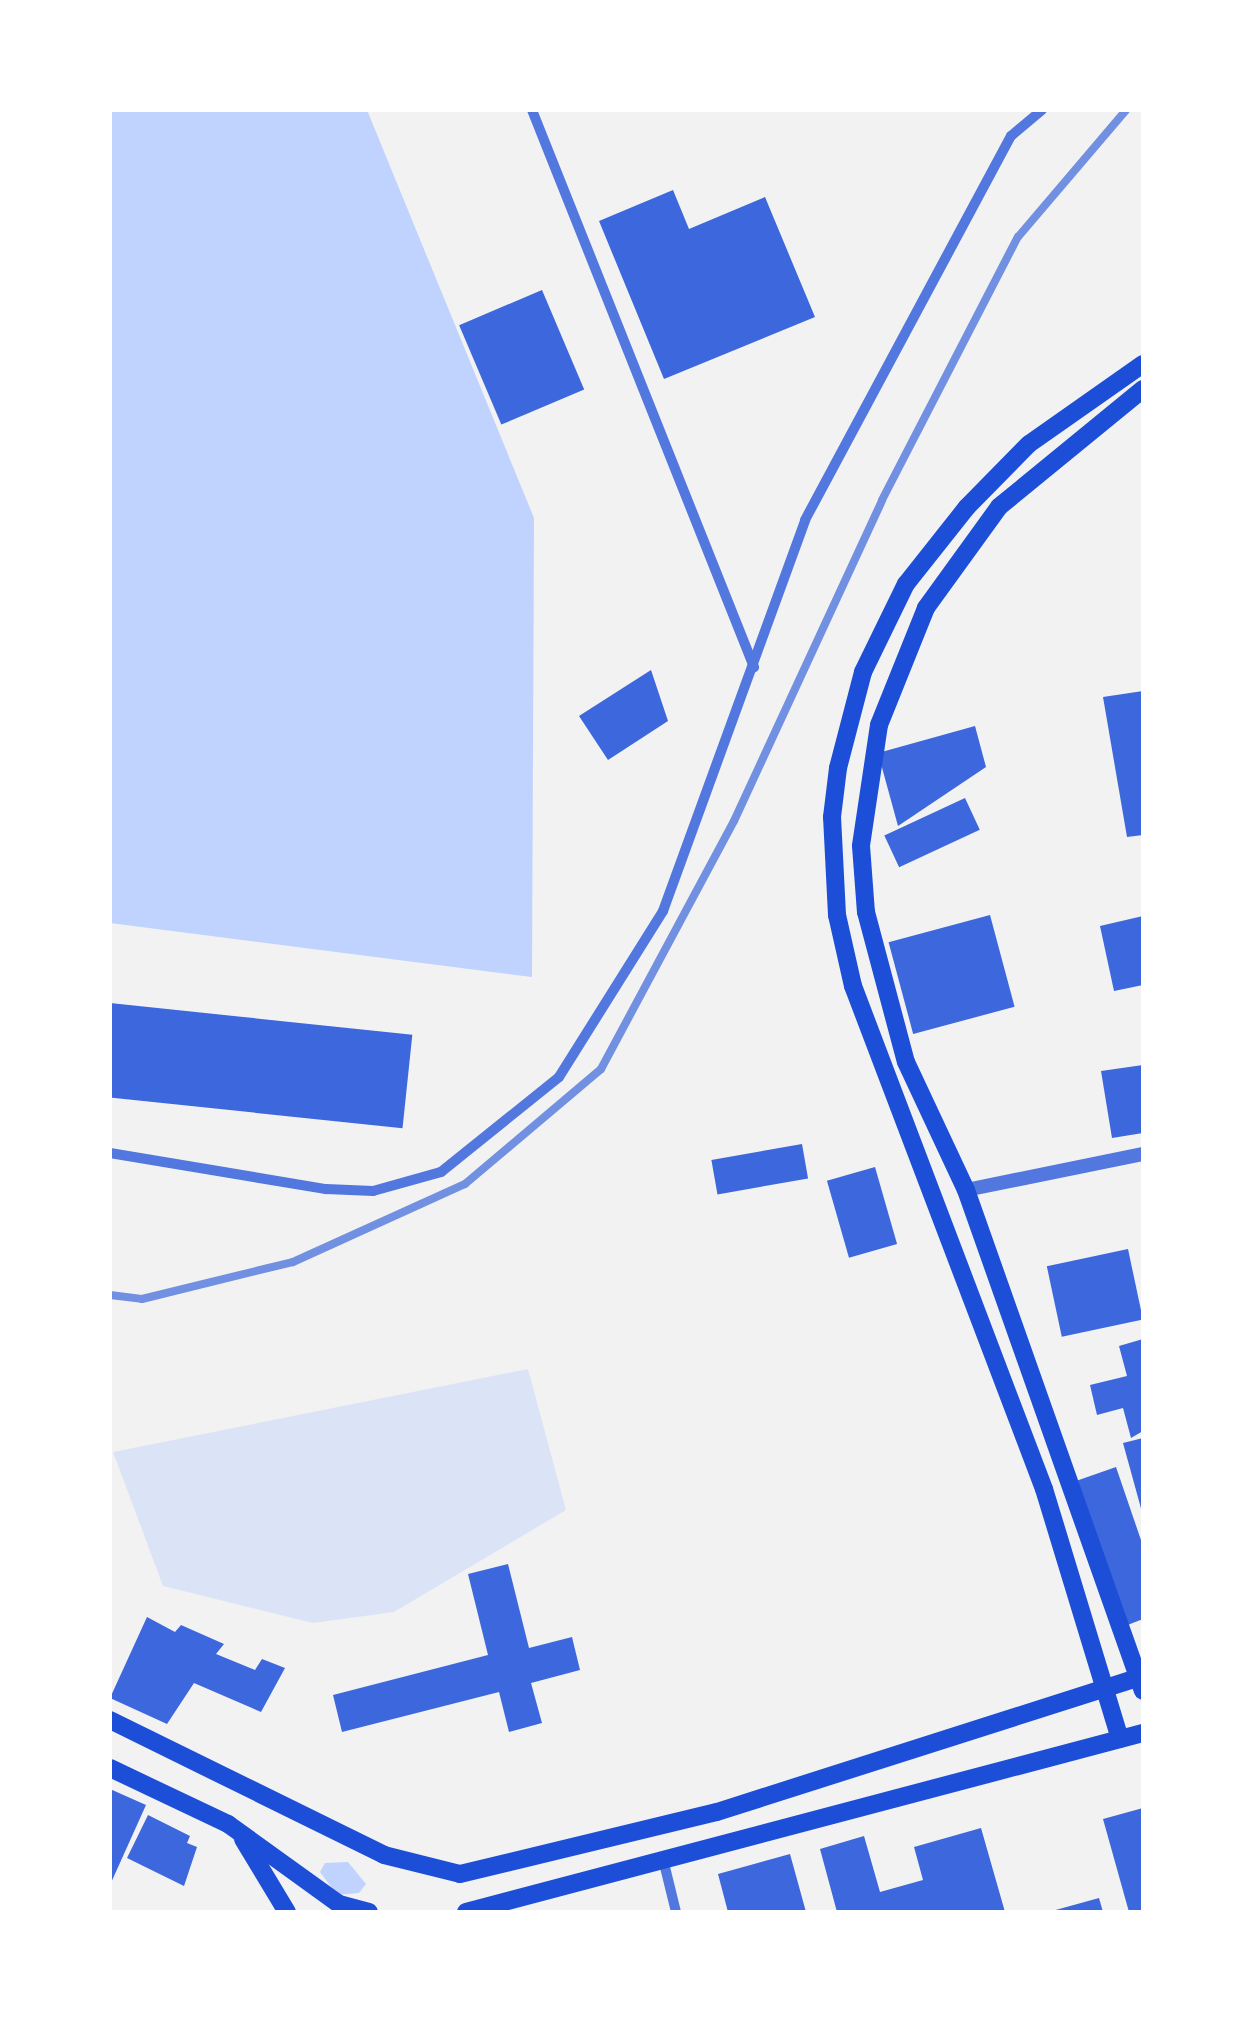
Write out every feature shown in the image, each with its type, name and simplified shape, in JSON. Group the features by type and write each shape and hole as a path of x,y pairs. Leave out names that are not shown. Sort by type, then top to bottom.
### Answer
{"main road":[{"path":"1120,1738 1044,1489 854,986 837,915 832,817 844,736 863,672 906,584 967,506 1028,444 1143,364"},
{"path":"110,1720 384,1854 460,1874 717,1812 1104,1690 1141,1684 966,1190 906,1062 866,912 861,846 880,725 919,623 959,556 1044,464 1143,389"},
{"path":"466,1912 1143,1732"},
{"path":"110,1768 228,1824 339,1904 369,1912"},
{"path":"228,1824 262,1863 287,1912"}],"street":[{"path":"532,110 755,668"},
{"path":"110,1154 326,1189 373,1190 440,1172 500,1130 559,1077 663,911 755,668 805,520 1010,136 1042,110"},
{"path":"966,1190 1143,1154"},
{"path":"663,1858 676,1912"}],"shaded area":[{"path":"528,1369 566,1510 394,1612 313,1623 163,1586 113,1452"}],"water":[{"path":"110,110 367,110 534,518 532,977 110,923"},
{"path":"348,1862 366,1884 359,1893 337,1895 320,1872 325,1863"}],"building":[{"path":"673,190 689,229 765,197 815,317 664,379 599,221"},
{"path":"542,290 584,389 501,425 459,325"},
{"path":"651,670 668,721 608,760 579,716"},
{"path":"1143,691 1143,835 1127,837 1103,697"},
{"path":"975,726 986,767 898,826 878,753"},
{"path":"965,798 980,830 899,867 884,836"},
{"path":"990,915 1015,1007 913,1034 889,942"},
{"path":"1143,916 1143,985 1114,991 1100,926"},
{"path":"110,1003 412,1035 403,1128 110,1098"},
{"path":"1143,1065 1143,1133 1112,1138 1101,1071"},
{"path":"802,1144 808,1178 717,1194 711,1160"},
{"path":"875,1167 897,1244 849,1258 827,1181"},
{"path":"1128,1249 1143,1319 1062,1337 1047,1266"},
{"path":"1143,1339 1143,1431 1131,1438 1123,1408 1097,1415 1090,1385 1127,1376 1119,1346"},
{"path":"1143,1438 1143,1512 1142,1512 1123,1443"},
{"path":"1116,1467 1143,1546 1143,1619 1125,1626 1076,1481"},
{"path":"508,1564 529,1648 572,1637 580,1670 531,1683 542,1723 509,1732 499,1692 342,1732 333,1695 488,1655 468,1574"},
{"path":"147,1617 175,1632 181,1625 224,1644 216,1654 255,1670 262,1659 285,1668 261,1712 194,1683 167,1724 110,1698"},
{"path":"110,1789 146,1805 110,1885"},
{"path":"1143,1808 1143,1912 1129,1912 1103,1819"},
{"path":"148,1815 190,1836 187,1843 197,1847 184,1886 127,1858"},
{"path":"981,1828 1005,1912 837,1912 820,1849 864,1836 880,1892 923,1880 914,1847"},
{"path":"790,1854 806,1912 728,1912 718,1874"},
{"path":"1099,1898 1103,1912 1052,1912 1052,1911"}],"railway":[{"path":"110,1295 142,1299 293,1262 465,1184 601,1069 734,821 882,500 1018,237 1126,110"}]}
